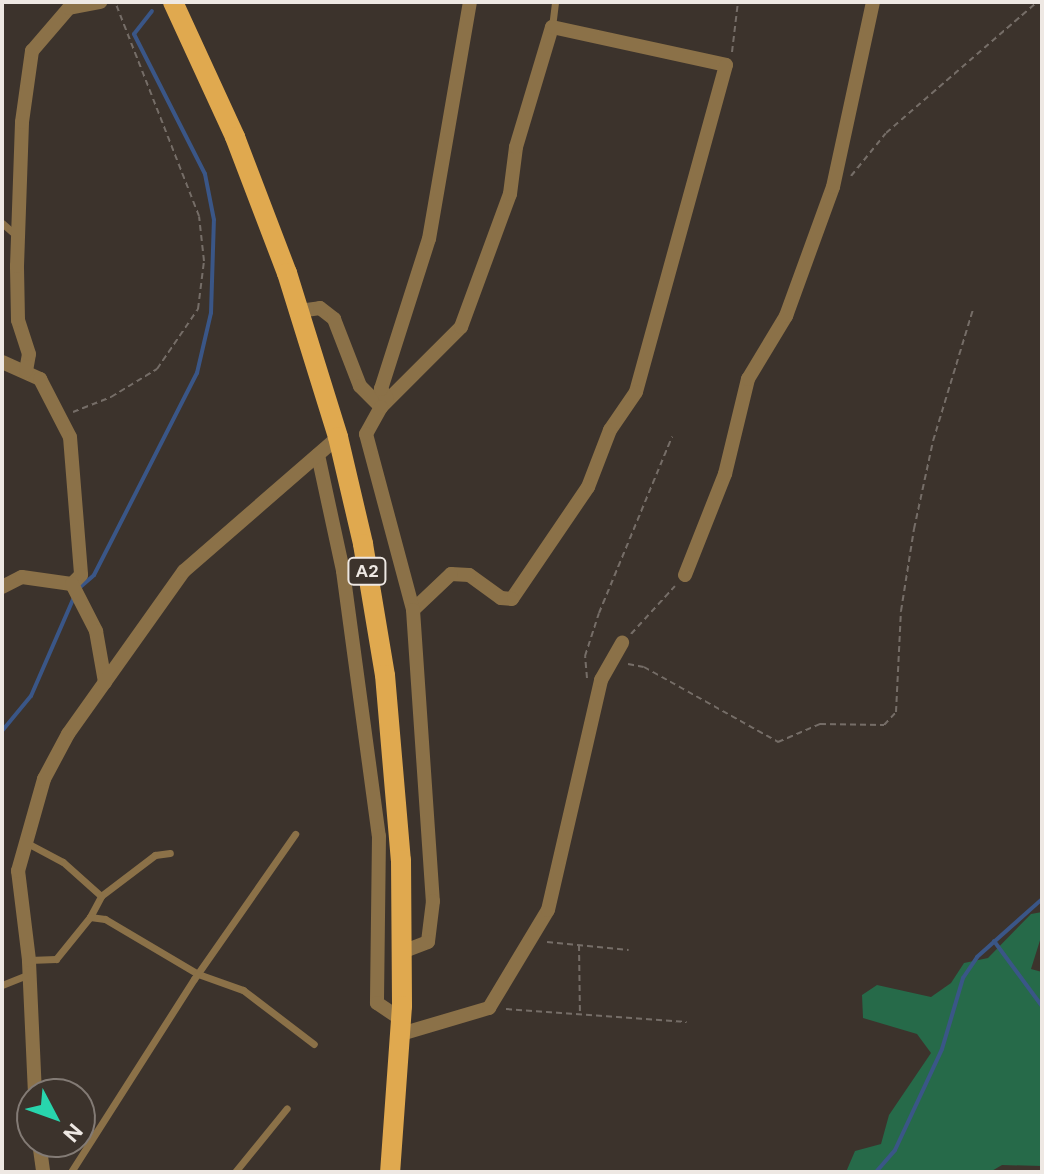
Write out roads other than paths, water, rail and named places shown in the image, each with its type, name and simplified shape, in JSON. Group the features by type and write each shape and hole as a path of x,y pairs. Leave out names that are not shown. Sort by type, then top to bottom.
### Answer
{"main road":[{"name":"A2","path":"173,2 235,137 299,311 338,437 385,675 401,860 402,952 401,1027 390,1172"}],"street":[{"path":"26,371 29,354 18,320 22,122 32,51 69,8 100,2"},
{"path":"384,403 381,389 429,239 470,2"},
{"path":"685,575 725,474 748,379 786,316 833,187 873,2"},
{"path":"402,952 428,942 433,901 413,610 366,434 384,403 461,327 510,194 516,147 552,27 726,65 636,392 610,430 588,487 512,599 501,598 469,575 451,574 413,610"},
{"path":"299,311 320,308 334,319 360,386 384,403"},
{"path":"2,362 40,379 70,437 79,516 81,575 72,584"},
{"path":"34,1078 28,968 18,871 29,844 44,779 105,682 184,571 338,437"},
{"path":"318,455 343,571 379,836 377,1003 401,1027 489,1008 524,944 548,910 580,758 601,680 622,643"},
{"path":"2,587 22,577 72,584"},
{"path":"72,584 96,631 105,682"}],"lane":[{"path":"552,27 555,2"},
{"path":"2,223 20,238"},
{"path":"71,1172 198,974 295,834"},
{"path":"29,844 63,862 101,896"},
{"path":"2,985 28,968 56,959 90,917 101,896 155,855 170,853"},
{"path":"90,917 123,928 198,974 243,990 314,1044"},
{"path":"235,1172 287,1108"}],"waterway":[{"path":"78,589 94,575 197,373 211,313 214,220 205,174 134,34 152,11"},
{"path":"2,731 31,696 74,597"},
{"path":"876,1172 895,1150 942,1049 963,978 977,957 1042,899"},
{"path":"994,941 1042,1006"}]}
